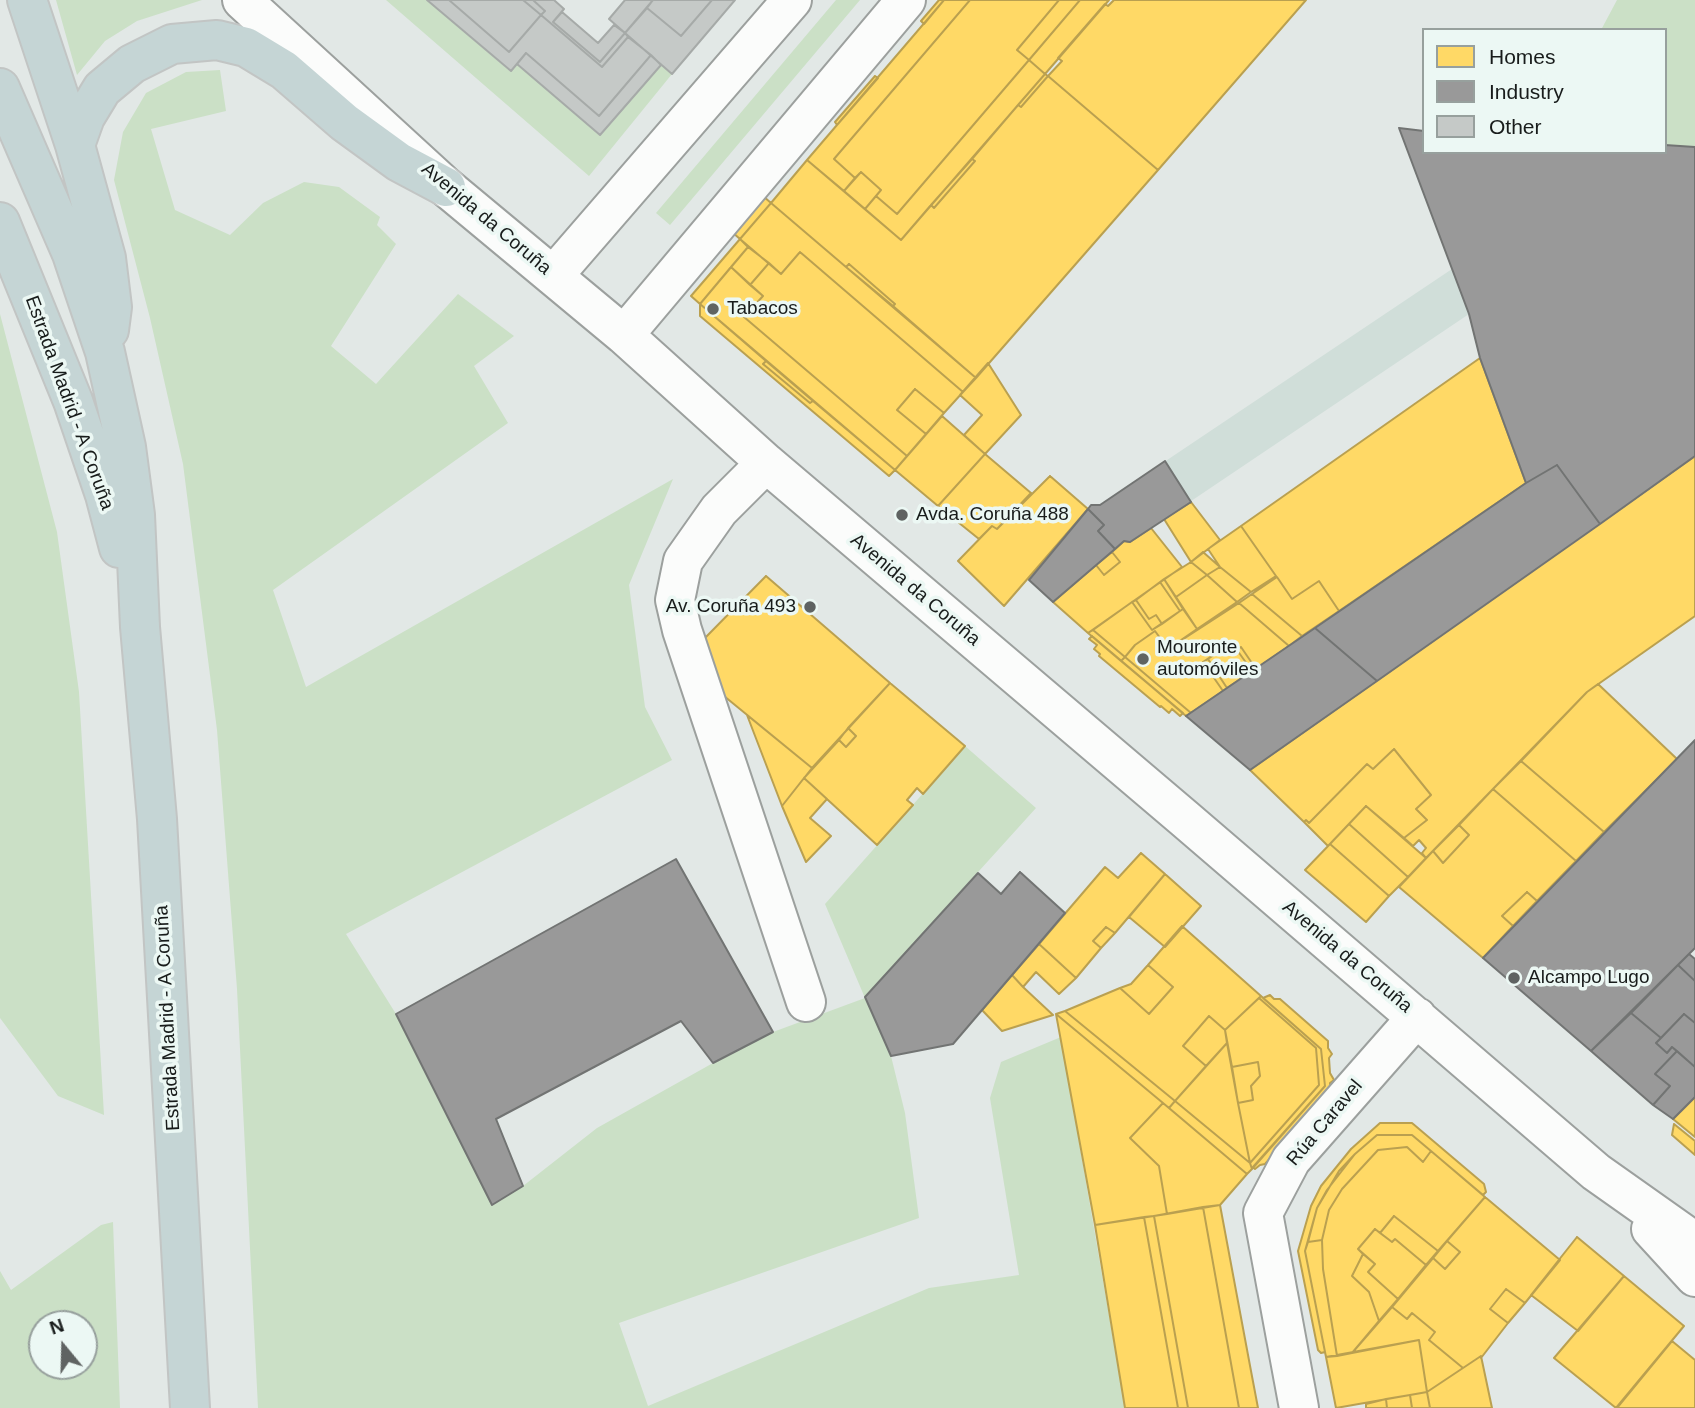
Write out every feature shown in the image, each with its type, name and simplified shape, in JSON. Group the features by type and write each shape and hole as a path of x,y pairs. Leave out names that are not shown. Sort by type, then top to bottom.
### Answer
{"highway":[{"path":"27,0 75,145 106,258 112,307 106,352"},
{"path":"75,145 85,117 102,89 132,64 172,44 217,40 246,47 284,70 344,122 398,162 446,187"},
{"name":"Estrada Madrid - A Coruña","path":"0,88 72,254 106,352 130,474 157,819 190,1408"},
{"name":"Estrada Madrid - A Coruña","path":"0,222 81,425 105,495 140,628"}],"street":[{"name":"Avenida da Coruña","path":"242,0 446,187 624,335 766,463 1596,1172 1695,1242"},
{"path":"552,276 792,0"},
{"path":"624,335 906,0"},
{"path":"766,463 719,510 683,561 675,600 682,630 806,1002"},
{"name":"Rúa Caravel","path":"1299,1408 1263,1213 1291,1160 1417,1017"},
{"name":"Avenida da Coruña","path":"1596,1172 1695,1277"}],"shaded area":[{"path":"1452,269 1469,314 1130,542 1124,541 1053,602 1029,580 1091,505 1100,505"}],"green space":[{"path":"56,0 202,0 137,21 105,41 77,75"},
{"path":"386,0 427,0 510,71 517,64 600,134 661,65 672,74 589,176"},
{"path":"836,0 860,0 670,225 656,213"},
{"path":"1617,0 1695,0 1695,147 1667,145 1667,28 1602,28"},
{"path":"220,70 226,111 151,129 175,210 230,235 263,203 304,182 339,187 380,217 377,225 396,244 331,346 376,384 458,294 514,336 474,366 508,423 273,590 306,687 673,479 629,585 645,707 672,760 346,934 396,1014 492,1205 523,1186 597,1128 713,1063 773,1032 865,998 825,904 965,746 1036,808 865,997 891,1056 905,1113 919,1218 619,1323 648,1406 929,1288 1019,1275 990,1098 1001,1062 1061,1037 1125,1408 258,1408 237,989 217,730 183,464 150,318 114,180 123,132 146,93 186,72"},
{"path":"0,314 57,532 79,692 104,1115 58,1096 0,1018"},
{"path":"113,1222 120,1408 0,1408 0,1271 11,1290 101,1225"}],"building: Homes":[{"path":"939,0 944,0 924,24 921,21"},
{"path":"944,0 970,0 834,159 855,178 844,191 807,160"},
{"path":"970,0 1059,0 1017,50 1029,60 897,214 876,196 881,190 861,172 855,178 834,159"},
{"path":"1059,0 1080,0 1029,60 1017,50"},
{"path":"1080,0 1109,0 1045,74 1029,60"},
{"path":"1114,0 1306,0 1158,170 1048,76 1062,61 1058,58 1105,4 1108,6"},
{"path":"1029,60 1045,74 901,240 865,209 876,196 897,214"},
{"path":"1045,74 1048,76 1021,107 1018,105"},
{"path":"875,76 878,78 837,125 835,122"},
{"path":"1048,76 1158,170 976,378 849,264 846,267 771,203 807,160 901,240 931,205 934,208 1018,105 1021,107"},
{"path":"972,159 975,161 934,208 931,205"},
{"path":"861,172 881,190 865,209 844,191"},
{"path":"763,196 771,203 740,239 732,232"},
{"path":"771,203 976,378 963,392 800,252 781,274 740,239"},
{"path":"740,239 748,247 700,304 691,296"},
{"path":"748,247 769,263 750,285 731,267"},
{"path":"800,252 963,392 944,413 915,389 897,410 926,434 907,456 744,317 763,296 750,285 769,263 781,274"},
{"path":"849,264 895,304 893,306 846,267"},
{"path":"731,267 763,296 744,317 907,456 895,470 700,304"},
{"path":"700,304 766,361 763,364 810,403 813,401 895,470 889,476 700,316"},
{"path":"1480,358 1526,483 1339,611 1319,581 1292,599 1277,577 1252,594 1276,576 1241,526"},
{"path":"766,361 813,401 810,403 763,364"},
{"path":"988,363 1021,415 985,454 964,435 982,415 960,395"},
{"path":"915,389 944,413 926,434 897,410"},
{"path":"942,416 985,454 938,506 895,470"},
{"path":"985,454 1031,493 997,529 992,526 979,539 938,506"},
{"path":"1695,456 1695,616 1587,692 1426,858 1422,853 1426,848 1419,840 1413,846 1404,838 1427,820 1416,809 1431,795 1394,749 1373,769 1367,764 1309,823 1306,820 1304,822 1250,770"},
{"path":"1050,476 1088,509 1004,606 958,561 992,526 997,529"},
{"path":"1191,502 1220,540 1191,562 1164,519"},
{"path":"1241,526 1276,576 1251,592 1220,567 1208,549"},
{"path":"1151,528 1182,567 1088,633 1053,602 1096,565 1104,575 1120,562 1112,552 1124,541 1130,542"},
{"path":"1112,552 1120,562 1104,575 1096,565"},
{"path":"1203,552 1220,567 1207,575 1191,562"},
{"path":"1191,562 1207,575 1176,597 1164,579"},
{"path":"1220,567 1251,592 1237,602 1207,575"},
{"path":"1207,575 1237,602 1197,629 1176,597"},
{"path":"766,576 890,683 812,768 724,696 703,640"},
{"path":"1277,577 1292,599 1319,581 1339,611 1302,636 1252,594"},
{"path":"1164,579 1183,609 1180,611 1160,582"},
{"path":"1160,582 1180,611 1162,624 1156,615 1149,619 1136,600"},
{"path":"1252,594 1302,636 1289,646 1239,603"},
{"path":"1136,600 1149,619 1156,615 1162,624 1152,630 1132,602"},
{"path":"1132,602 1152,630 1183,609 1197,629 1168,649 1155,631 1135,645 1125,657 1093,630"},
{"path":"1239,603 1289,646 1256,669 1241,647 1233,652 1228,645 1203,662 1223,691 1191,713 1125,657 1135,645 1155,631 1168,649"},
{"path":"1093,630 1125,657 1121,661 1088,633"},
{"path":"1092,636 1183,713 1180,716 1172,709 1169,713 1160,707 1099,656 1094,649 1097,645 1089,639"},
{"path":"1228,645 1233,652 1237,650 1252,671 1227,688 1208,659"},
{"path":"1241,647 1256,669 1252,671 1237,650"},
{"path":"1125,657 1191,713 1186,716 1121,661"},
{"path":"1208,659 1227,688 1223,691 1203,662"},
{"path":"890,683 965,746 923,794 917,788 907,800 913,805 877,845 804,778 839,740 846,747 856,736 848,728"},
{"path":"1598,684 1677,759 1604,832 1521,761 1587,692"},
{"path":"747,715 812,768 782,806"},
{"path":"848,728 856,736 846,747 839,740"},
{"path":"1394,749 1431,795 1416,809 1427,820 1404,838 1366,806 1328,846 1304,822 1306,820 1309,823 1367,764 1373,769"},
{"path":"1521,761 1604,832 1576,861 1493,789"},
{"path":"804,778 827,799 810,818 831,836 806,862 782,806"},
{"path":"1493,789 1576,861 1537,901 1527,892 1502,916 1513,926 1483,958 1399,887 1433,851 1443,863 1469,835 1459,825"},
{"path":"1366,806 1426,858 1408,877 1349,824"},
{"path":"1349,824 1408,877 1389,896 1330,844"},
{"path":"1459,825 1469,835 1443,863 1433,851"},
{"path":"1330,844 1389,896 1366,922 1305,870"},
{"path":"1141,853 1165,874 1115,933 1106,927 1093,941 1101,948 1076,978 1039,944 1105,867 1118,878"},
{"path":"1165,874 1201,906 1165,947 1129,917"},
{"path":"1527,892 1537,901 1513,926 1502,916"},
{"path":"1182,926 1261,996 1225,1030 1209,1016 1183,1046 1206,1066 1175,1101 1065,1011 1120,988 1149,1014 1173,987 1148,965"},
{"path":"1106,927 1115,933 1101,948 1093,941"},
{"path":"1039,944 1076,978 1059,994 1036,972 1023,987 1012,975"},
{"path":"1148,965 1173,987 1149,1014 1120,988 1131,984"},
{"path":"1012,975 1053,1015 1002,1031 982,1010"},
{"path":"1270,995 1274,999 1280,999 1328,1041 1332,1054 1329,1058 1330,1073 1334,1080 1330,1083 1331,1090 1265,1164 1255,1169 1253,1167 1325,1086 1321,1049 1263,998"},
{"path":"1261,996 1321,1049 1325,1086 1252,1169 1250,1163 1319,1085 1316,1048 1259,998"},
{"path":"1259,998 1316,1048 1319,1085 1250,1163 1238,1103 1253,1100 1251,1086 1260,1076 1258,1062 1232,1067 1225,1030"},
{"path":"1065,1011 1175,1101 1169,1108 1056,1014"},
{"path":"1056,1014 1163,1103 1130,1138 1159,1166 1167,1214 1095,1225"},
{"path":"1209,1016 1225,1030 1227,1043 1206,1066 1183,1046"},
{"path":"1227,1043 1238,1103 1250,1163 1175,1101"},
{"path":"1258,1062 1260,1076 1251,1086 1253,1100 1238,1103 1232,1067"},
{"path":"1695,1097 1695,1137 1673,1119"},
{"path":"1175,1101 1250,1163 1252,1169 1247,1174 1169,1108"},
{"path":"1163,1103 1247,1174 1220,1205 1167,1214 1159,1166 1130,1138"},
{"path":"1380,1123 1412,1123 1484,1184 1486,1192 1483,1195 1412,1135 1377,1135 1355,1154 1339,1171 1317,1208 1305,1251 1325,1352 1321,1353 1318,1350 1298,1251 1311,1206 1321,1186 1351,1149"},
{"path":"1674,1124 1695,1141 1695,1155 1672,1135"},
{"path":"1377,1135 1412,1135 1431,1151 1423,1162 1407,1147 1378,1150 1342,1189 1329,1210 1322,1240 1308,1242 1317,1208 1327,1190 1355,1154"},
{"path":"1407,1147 1423,1162 1431,1151 1485,1197 1438,1251 1394,1216 1380,1233 1375,1229 1358,1249 1363,1254 1352,1276 1369,1292 1379,1321 1352,1353 1337,1356 1323,1269 1322,1240 1329,1210 1342,1189 1378,1150"},
{"path":"1485,1197 1560,1260 1525,1303 1506,1289 1490,1309 1508,1323 1481,1358 1463,1368 1429,1340 1435,1332 1412,1313 1407,1319 1392,1307 1433,1258 1445,1269 1460,1252 1447,1241"},
{"path":"1220,1205 1258,1408 1239,1408 1203,1207"},
{"path":"1203,1207 1239,1408 1188,1408 1154,1216"},
{"path":"1154,1216 1188,1408 1178,1408 1144,1217"},
{"path":"1394,1216 1438,1251 1426,1265 1395,1239 1392,1242 1380,1233"},
{"path":"1144,1217 1178,1408 1125,1408 1095,1225"},
{"path":"1375,1229 1392,1242 1395,1239 1426,1265 1398,1299 1368,1272 1375,1264 1358,1249"},
{"path":"1577,1237 1624,1276 1578,1331 1531,1295"},
{"path":"1322,1240 1323,1269 1337,1356 1326,1357 1305,1251 1308,1242"},
{"path":"1447,1241 1460,1252 1445,1269 1433,1258"},
{"path":"1363,1254 1375,1264 1368,1272 1398,1299 1379,1321 1369,1292 1352,1276"},
{"path":"1624,1276 1684,1326 1616,1408 1554,1358"},
{"path":"1506,1289 1525,1303 1508,1323 1490,1309"},
{"path":"1392,1307 1407,1319 1412,1313 1435,1332 1429,1340 1463,1368 1427,1392 1419,1340 1352,1353"},
{"path":"1419,1340 1427,1392 1336,1408 1326,1357"},
{"path":"1672,1341 1695,1360 1695,1408 1617,1408"},
{"path":"1481,1356 1492,1408 1430,1408 1427,1392"},
{"path":"1427,1392 1430,1408 1412,1408 1410,1395"},
{"path":"1410,1395 1412,1408 1387,1408 1386,1399"},
{"path":"1386,1399 1387,1408 1366,1408 1366,1404"}],"building: Industry":[{"path":"1399,128 1422,131 1422,154 1667,154 1667,145 1695,147 1695,456 1600,524 1557,465 1526,483 1480,358 1469,314"},
{"path":"1165,461 1191,502 1115,549 1098,531 1104,525 1088,509 1091,505 1100,505"},
{"path":"1557,465 1600,524 1377,681 1315,628 1526,483"},
{"path":"1088,509 1104,525 1098,531 1115,549 1053,602 1029,580"},
{"path":"1315,628 1377,681 1250,770 1186,716"},
{"path":"1695,740 1695,948 1591,1051 1483,958"},
{"path":"676,859 773,1032 713,1063 681,1021 496,1119 523,1186 492,1205 396,1014"},
{"path":"1020,872 1065,913 953,1044 891,1056 865,997 978,873 1001,894"},
{"path":"1689,954 1695,959 1695,981 1678,965"},
{"path":"1678,965 1695,981 1695,1023 1684,1014 1661,1038 1631,1013"},
{"path":"1631,1013 1661,1038 1656,1043 1667,1053 1672,1047 1677,1051 1655,1074 1670,1086 1653,1105 1591,1051"},
{"path":"1684,1014 1695,1023 1695,1067 1672,1047 1667,1053 1656,1043"},
{"path":"1677,1051 1695,1067 1695,1097 1673,1119 1653,1105 1670,1086 1655,1074"}],"building: Other":[{"path":"427,0 449,0 509,52 541,15 602,67 628,37 651,55 599,116 526,53 511,71"},
{"path":"449,0 523,0 541,15 509,52"},
{"path":"523,0 533,0 545,11 541,15"},
{"path":"533,0 554,0 564,9 553,22 600,62 625,33 628,37 602,67 541,15 545,11"},
{"path":"625,0 653,0 625,33 609,19"},
{"path":"653,0 712,0 681,36 647,8"},
{"path":"712,0 735,0 672,74 625,33 647,8 681,36"},
{"path":"562,12 598,43 614,25 625,33 600,62 553,22"},
{"path":"526,53 599,116 651,55 661,65 600,135 517,64"}],"place":[{"name":"Tabacos","path":"713,309"},
{"name":"Avda. Coruña 488","path":"902,515"},
{"name":"Av. Coruña 493","path":"810,607"},
{"name":"Mouronte automóviles","path":"1143,659"},
{"name":"Alcampo Lugo","path":"1514,978"}]}
